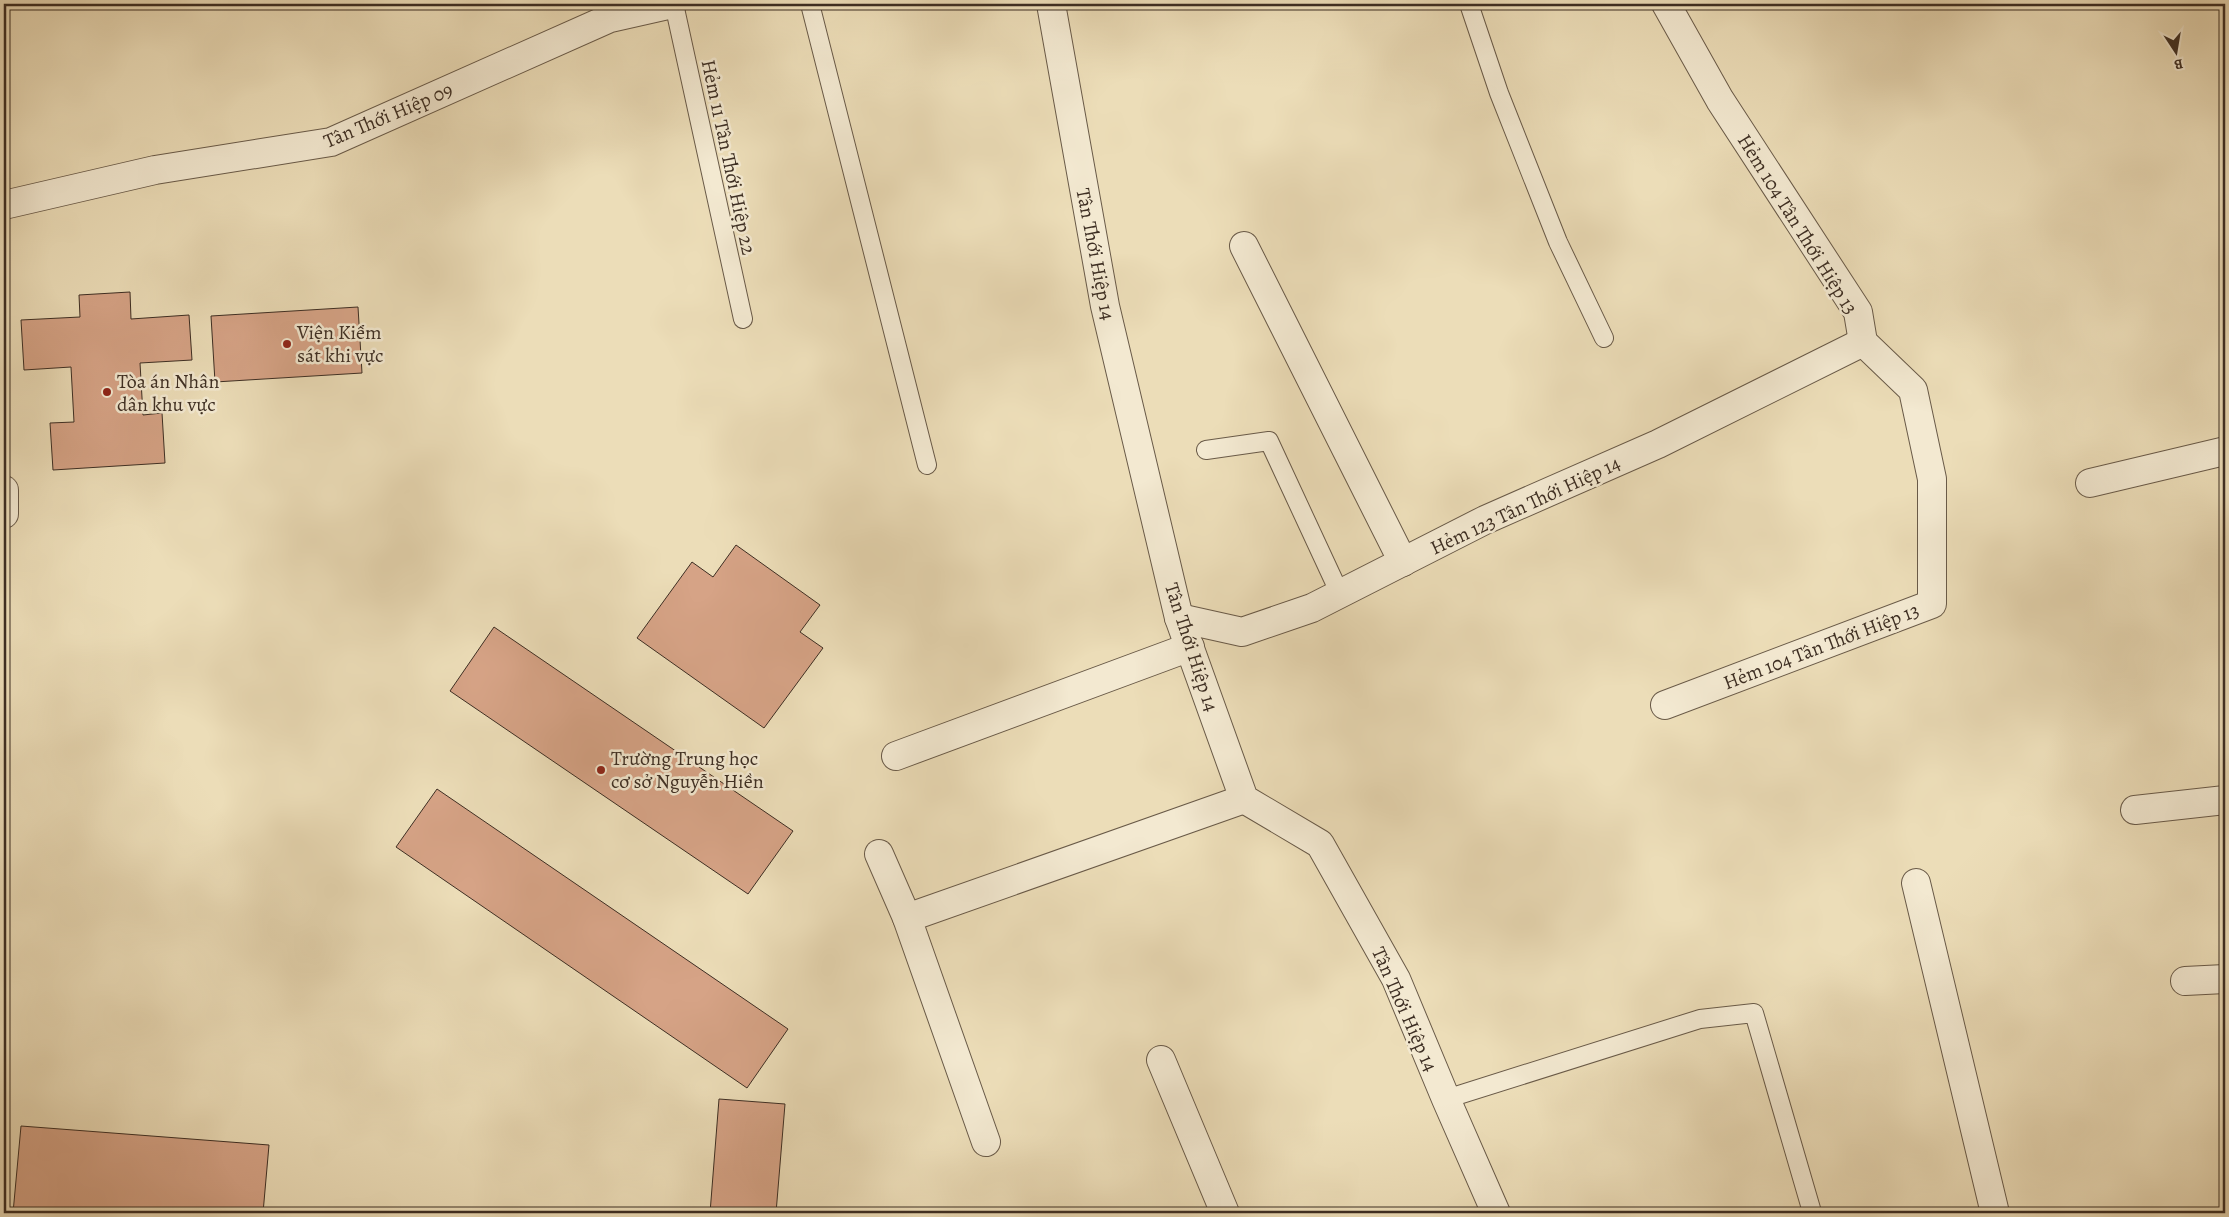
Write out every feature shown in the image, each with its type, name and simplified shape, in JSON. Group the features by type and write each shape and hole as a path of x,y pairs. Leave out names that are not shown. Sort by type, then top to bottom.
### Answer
{"street":[{"name":"Tân Thới Hiệp 09","path":"4,205 155,170 331,142 610,18 673,4"},
{"name":"Tân Thới Hiệp 14","path":"1051,4 1105,306 1179,618 1244,799 1320,844 1396,979 1446,1100 1496,1213"},
{"name":"Hẻm 104 Tân Thới Hiệp 13","path":"1665,705 1932,604 1932,479 1913,390 1863,342 1858,312 1720,100 1666,4"},
{"path":"1244,246 1403,562"},
{"name":"Hẻm 123 Tân Thới Hiệp 14","path":"1179,618 1242,632 1312,608 1485,520 1658,444 1863,342"},
{"path":"2090,482 2225,451"},
{"path":"4,490 4,514"},
{"path":"896,756 1190,647"},
{"path":"907,918 1244,799"},
{"path":"2135,810 2225,800"},
{"path":"879,854 907,918 986,1142"},
{"path":"1916,883 1995,1213"},
{"path":"2185,981 2225,979"},
{"path":"1161,1060 1224,1213"}],"lane":[{"name":"Hẻm 11 Tân Thới Hiệp 22","path":"673,4 742,318"},
{"path":"810,4 927,465"},
{"path":"1469,4 1499,93 1558,242 1604,338"},
{"path":"1206,450 1269,441 1340,594"},
{"path":"1446,1100 1700,1020 1754,1013 1812,1212"}],"building":[{"name":"Tòa án Nhân dân khu vực","path":"130,292 131,319 189,315 192,360 140,363 143,415 162,413 165,463 53,470 50,423 74,422 71,367 24,370 21,320 80,317 79,295"},
{"name":"Viện Kiểm sát khi vực","path":"358,307 362,373 215,382 211,316"},
{"path":"736,545 820,605 800,632 823,648 764,728 637,638 692,562 713,577"},
{"path":"494,627 793,831 748,894 450,691"},
{"path":"437,789 788,1029 747,1088 396,847"},
{"path":"719,1099 785,1104 776,1213 710,1213"},
{"path":"21,1126 269,1145 263,1213 13,1213"}],"place":[{"name":"Viện Kiểm sát khi vực","path":"287,344"},
{"name":"Tòa án Nhân dân khu vực","path":"107,392"},
{"name":"Trường Trung học cơ sở Nguyễn Hiền","path":"601,770"}]}
